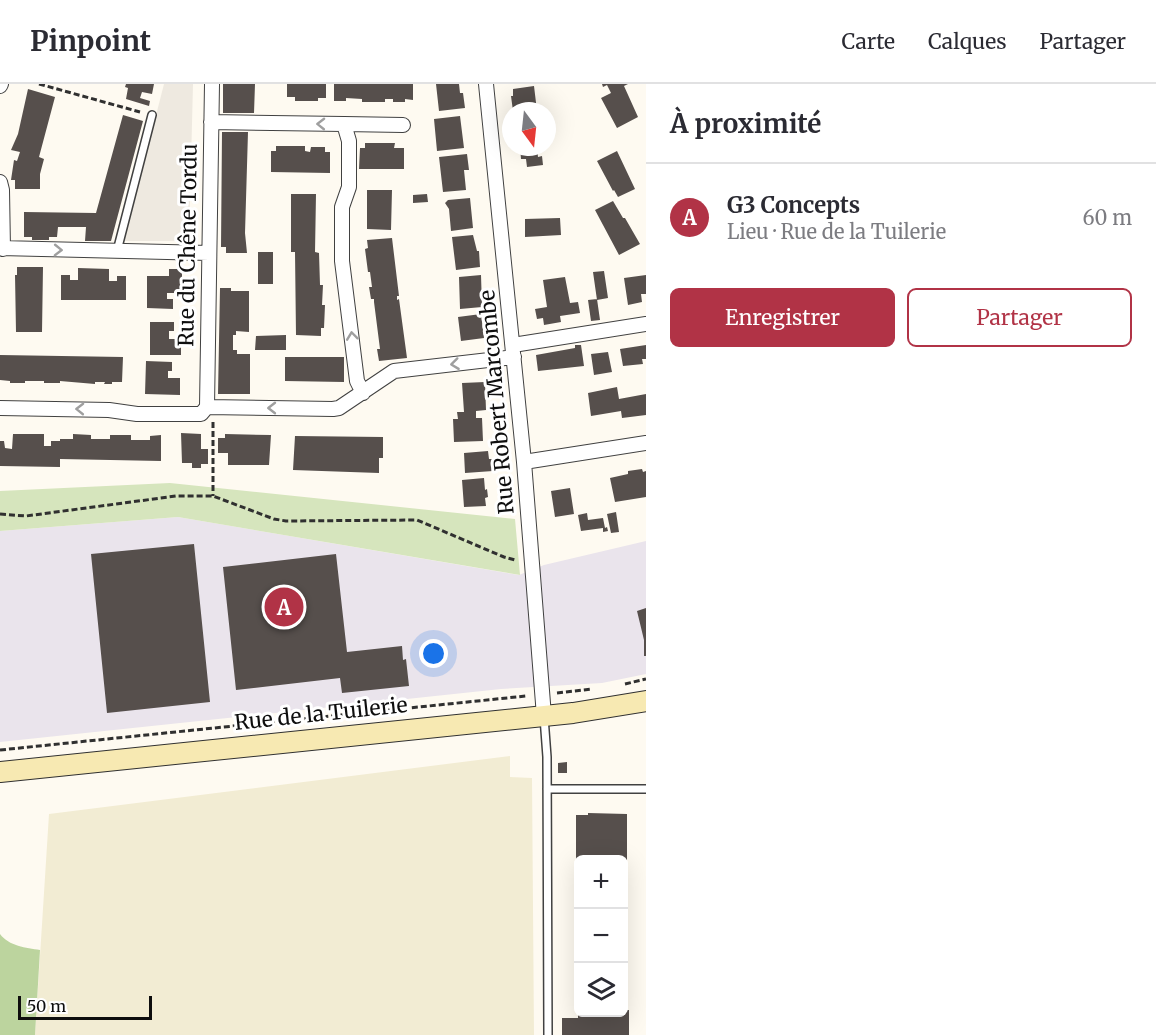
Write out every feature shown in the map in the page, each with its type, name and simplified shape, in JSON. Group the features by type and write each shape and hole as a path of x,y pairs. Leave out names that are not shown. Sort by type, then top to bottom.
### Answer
{"street":[{"name":"Rue du Chêne Tordu","path":"210,413 209,253 212,84"},
{"name":"Rue Robert Marcombe","path":"486,84 524,462 544,716"},
{"path":"211,122 403,124"},
{"path":"344,124 349,141 349,187 342,207 342,261 357,381 363,393"},
{"path":"0,182 2,190 1,248 209,253"},
{"path":"0,408 109,410 137,414 333,409 339,408 394,371 513,351 646,324"},
{"path":"524,462 646,442"},
{"name":"Rue de la Tuilerie","path":"0,772 544,716 646,701"}],"lane":[{"path":"117,251 152,115"},
{"path":"544,716 547,789 548,1035"},
{"path":"547,789 646,789"}],"path":[{"path":"39,84 152,115"},
{"path":"210,413 213,496"},
{"path":"0,514 26,516 176,496 213,496 274,519 286,521 417,520 504,557 522,561"},
{"path":"622,685 646,679"},
{"path":"0,750 593,689"}],"shaded area":[{"path":"164,84 193,84 189,241 124,241"},
{"path":"178,517 519,575 544,565 646,541 646,674 602,683 501,689 0,742 0,531"},
{"path":"510,756 510,777 532,778 534,1035 35,1035 49,814"}],"green space":[{"path":"170,483 515,519 520,575 178,517 0,531 0,491"},
{"path":"0,934 13,944 40,950 35,1035 0,1035"}],"building":[{"path":"126,84 154,84 152,94 142,92 140,98 150,101 149,106 126,99 128,88 125,87"},
{"path":"223,84 255,84 254,113 223,113"},
{"path":"287,84 326,84 326,98 318,98 318,101 295,101 295,97 287,97"},
{"path":"334,84 413,84 413,100 393,102 393,99 385,99 385,102 362,102 362,99 346,98 346,101 334,101"},
{"path":"436,84 459,84 465,108 439,111"},
{"path":"602,84 628,84 624,86 638,117 617,128 601,98 611,93 607,85 603,87"},
{"path":"534,86 536,102 512,102 513,89"},
{"path":"28,89 55,97 39,157 44,159 40,174 40,189 15,189 15,180 11,180 14,160 17,161 20,152 11,150 18,134"},
{"path":"123,115 143,121 111,241 85,241 86,227 58,227 57,237 49,237 49,240 32,240 32,237 24,237 24,212 96,213"},
{"path":"460,116 464,148 437,151 434,119"},
{"path":"222,132 248,132 245,233 247,253 226,253 226,247 221,247"},
{"path":"365,143 395,143 394,148 404,148 404,169 359,169 360,148 365,148"},
{"path":"276,146 305,146 305,151 310,152 311,147 325,147 325,152 330,152 330,173 271,172 271,151 276,151"},
{"path":"617,151 635,189 618,197 597,161"},
{"path":"467,154 469,170 464,170 466,190 443,192 439,157"},
{"path":"521,156 542,156 543,165 527,167 526,159 521,159"},
{"path":"367,190 392,190 391,230 367,229"},
{"path":"291,194 316,194 315,252 319,253 320,285 323,285 322,305 325,305 324,328 321,328 321,336 296,335 295,252 291,252"},
{"path":"427,194 428,202 413,203 413,195"},
{"path":"470,198 473,228 451,231 449,209 445,203 448,200"},
{"path":"613,201 640,244 619,255 595,210"},
{"path":"560,218 561,235 525,237 525,219"},
{"path":"473,235 477,251 479,251 480,267 456,270 452,237"},
{"path":"392,238 399,296 397,300 399,299 407,358 379,361 377,349 380,349 374,299 371,299 369,287 372,287 365,249 368,248 367,240"},
{"path":"258,252 273,252 273,284 258,284"},
{"path":"17,267 43,267 42,332 16,332 15,275 17,275"},
{"path":"78,268 109,269 109,281 117,281 117,276 126,276 126,300 61,300 61,275 70,275 70,280 78,280"},
{"path":"169,269 182,269 182,293 167,293 167,299 173,299 173,309 147,308 147,276 169,276"},
{"path":"604,271 608,298 597,300 593,272"},
{"path":"481,275 482,307 460,309 459,277"},
{"path":"646,275 646,294 641,294 642,302 628,305 624,278"},
{"path":"565,277 570,303 578,302 580,313 560,316 561,322 544,325 543,318 537,319 535,309 547,307 543,280"},
{"path":"220,288 231,288 231,291 249,291 249,332 236,331 236,335 233,335 233,350 237,350 237,354 250,354 250,394 218,394"},
{"path":"597,299 600,320 591,321 588,300"},
{"path":"481,314 484,338 461,341 458,317"},
{"path":"150,322 174,322 174,331 169,331 169,339 181,339 181,355 150,355"},
{"path":"286,335 286,350 255,350 256,336"},
{"path":"575,345 581,345 584,366 538,371 536,355 575,348"},
{"path":"646,345 646,359 642,359 643,364 623,366 620,349"},
{"path":"608,352 612,372 594,375 591,354"},
{"path":"0,355 123,357 122,382 112,382 112,384 60,381 60,383 25,381 25,383 10,383 10,381 0,380"},
{"path":"285,357 344,357 344,382 285,381"},
{"path":"146,361 172,362 172,371 168,371 168,378 180,378 180,395 145,394"},
{"path":"485,382 486,410 476,411 476,418 482,418 483,441 454,442 453,419 458,419 457,412 464,412 462,383"},
{"path":"617,387 619,399 646,394 646,415 622,418 621,411 591,416 588,393"},
{"path":"181,433 201,434 201,449 208,449 208,464 201,464 201,468 192,468 192,463 182,463"},
{"path":"13,434 44,434 44,446 51,446 51,441 73,439 73,434 91,435 91,439 110,439 110,435 131,435 131,440 150,440 150,436 161,435 161,461 60,459 60,467 0,466 0,441 4,441 5,448 12,449"},
{"path":"225,434 271,435 269,465 228,465 228,453 218,453 218,438 225,438"},
{"path":"295,436 383,437 383,458 379,458 379,473 293,470"},
{"path":"488,451 489,459 492,459 493,471 465,473 464,453"},
{"path":"642,469 643,472 646,471 646,497 615,502 610,478 628,474 628,471"},
{"path":"484,478 488,497 485,498 486,506 464,507 462,480"},
{"path":"570,488 574,514 555,517 551,491"},
{"path":"616,512 619,532 611,533 607,514"},
{"path":"587,513 588,520 603,518 608,531 603,532 603,528 581,531 578,515"},
{"path":"194,544 210,702 107,713 91,554"},
{"path":"336,554 347,652 402,646 409,686 342,693 340,678 236,690 223,567"},
{"path":"646,608 646,656 644,656 644,640 637,611"},
{"path":"567,762 567,773 558,773 558,763"},
{"path":"588,813 627,814 627,855 576,855 576,815 588,815"},
{"path":"629,1010 629,1035 562,1035 562,1018 628,1017"}],"place":[{"name":"G3 Concepts","path":"284,607"}]}
